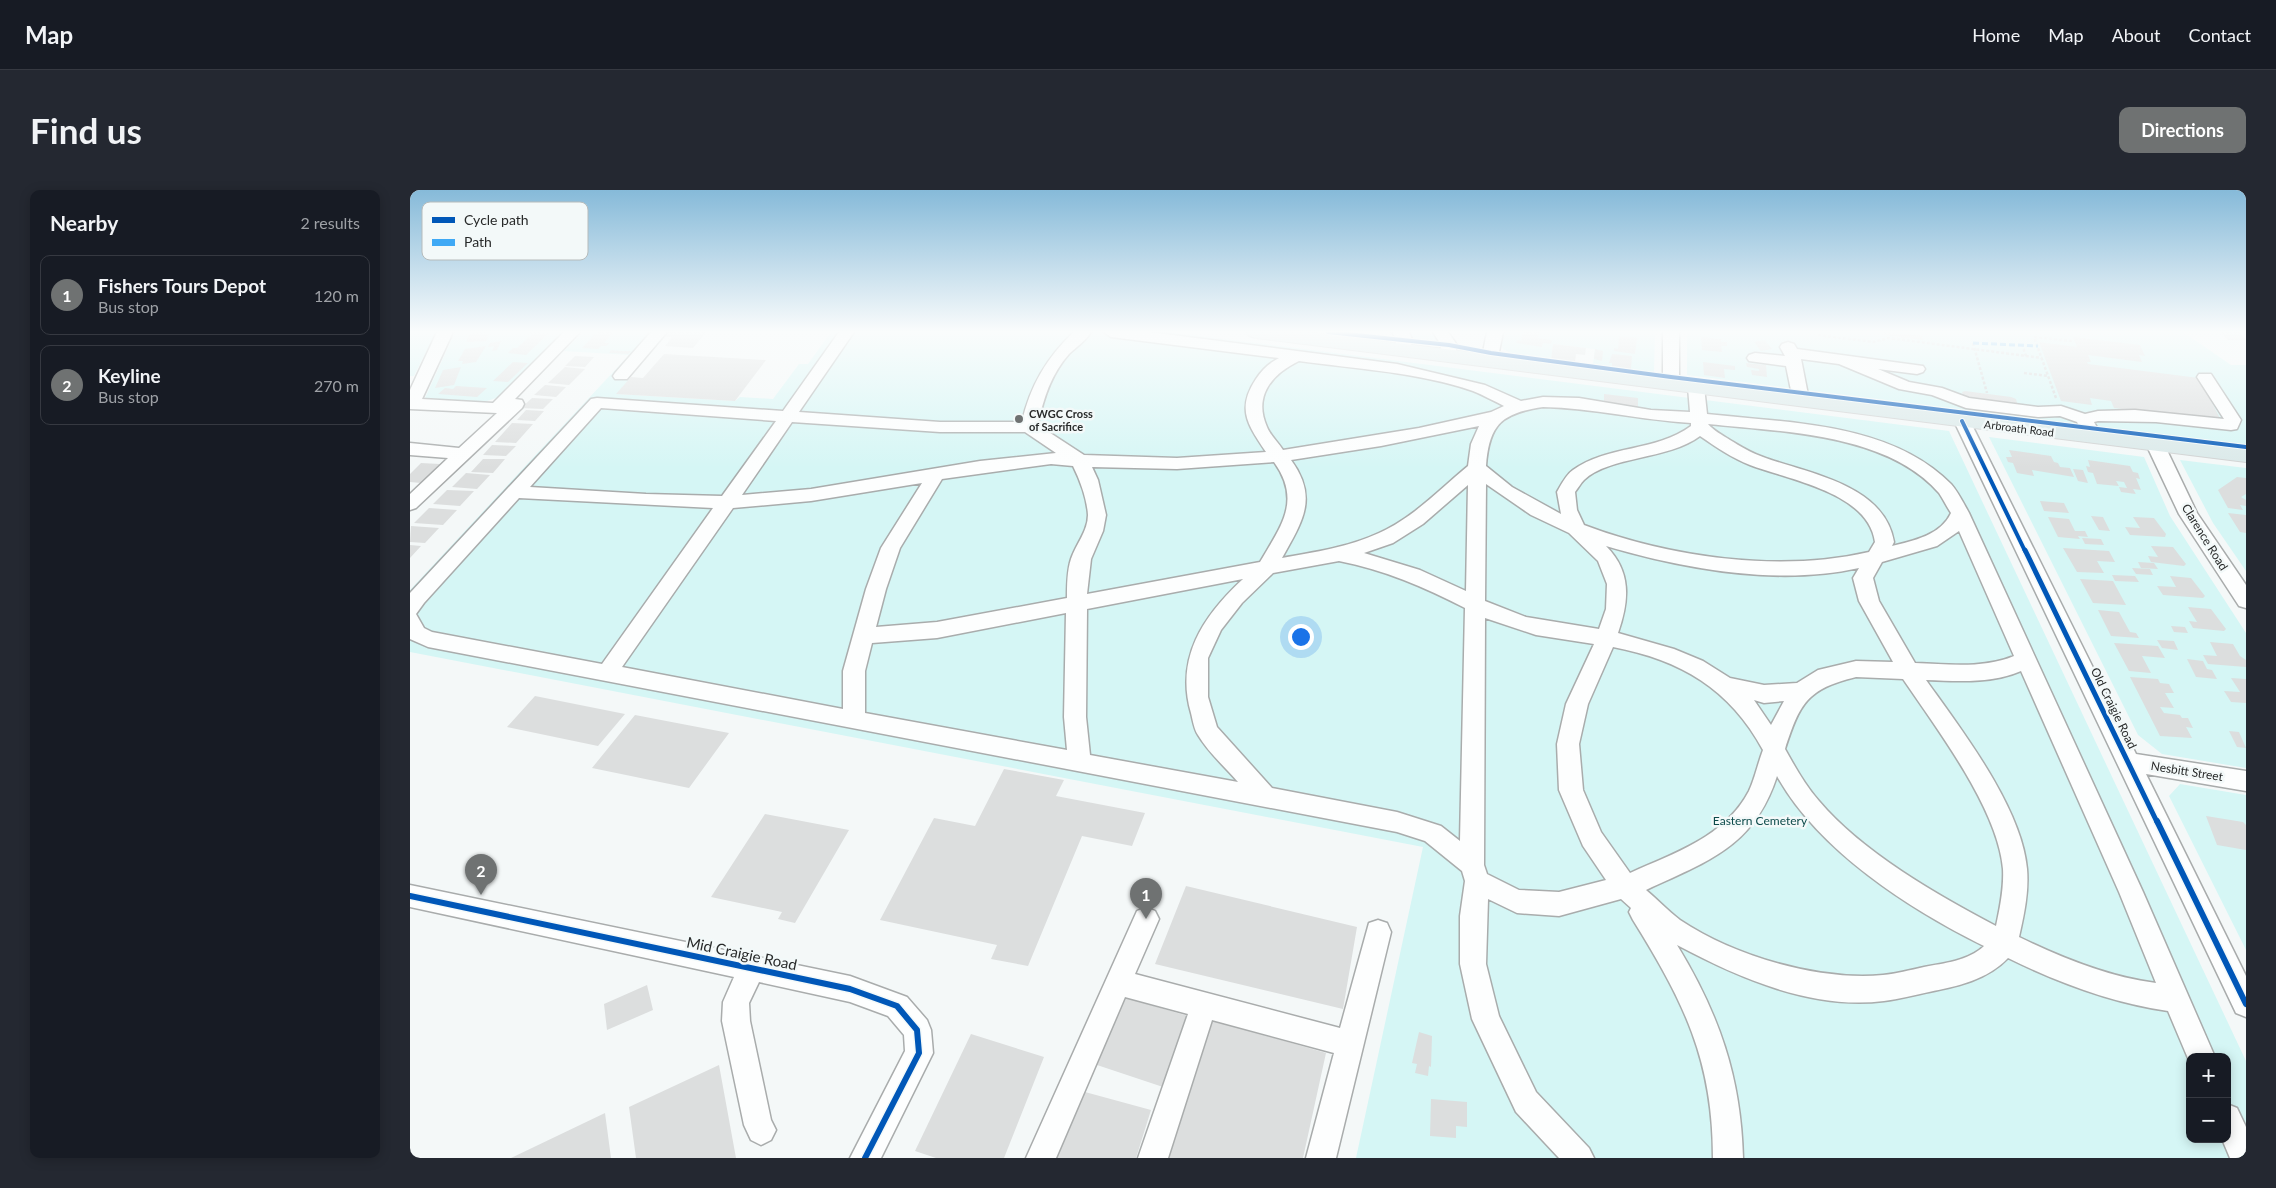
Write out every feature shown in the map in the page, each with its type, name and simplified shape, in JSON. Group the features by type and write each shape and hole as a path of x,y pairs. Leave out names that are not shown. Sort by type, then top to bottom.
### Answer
{"main road":[{"name":"Arbroath Road","path":"1615,377 1962,421 2089,428 2155,444 2246,455"}],"street":[{"path":"424,377 412,404 497,408 528,377"},
{"path":"410,504 545,377"},
{"path":"607,673 814,377"},
{"path":"1029,427 1033,406 1045,377"},
{"path":"1265,797 1208,731 1197,697 1198,658 1212,626 1235,598 1266,569 1293,522 1298,497 1291,473 1259,429 1254,414 1253,401 1266,377"},
{"path":"1437,377 1478,388 1519,406"},
{"path":"1671,377 1671,384"},
{"path":"1796,377 1801,400"},
{"path":"1884,377 1905,386 1936,391 1966,404 2038,412 2061,411 2089,428 2097,414 2142,416 2231,425 2233,420 2205,377"},
{"path":"1696,387 1699,423 1685,439 1664,447 1601,463 1578,475 1566,492 1568,510 1576,529 1606,558 1617,584 1616,609 1606,638 1577,704 1568,744 1571,790 1592,840 1668,951 1707,1029 1725,1096 1728,1158"},
{"path":"515,492 726,503 837,492 1009,462 1061,458 1080,461 1189,463 1278,455 1389,441 1494,416 1519,406 1543,402 1579,403 1699,423 1825,432 1855,438 1908,460 1929,474 1946,490 1960,513 2131,892 2199,1053"},
{"path":"410,609 416,598 597,403 940,427 1029,427 1080,461 1089,480 1097,515 1094,530 1081,559 1077,580 1075,717 1080,762"},
{"path":"1494,416 1482,437 1477,468 1473,964 1486,1019 1526,1102 1579,1158"},
{"name":"Old Craigie Road","path":"1962,421 2246,1004"},
{"path":"1625,887 1671,928 1724,957 1782,978 1835,988 1883,988 1960,972 1988,960 2005,943 2013,907 2015,869 2002,821 1962,748 1908,670 1869,601 1863,578 1885,542 1881,525 1867,508 1839,491 1817,481 1756,461 1730,448 1699,423"},
{"name":"Clarence Road","path":"2155,444 2188,514 2246,601"},
{"path":"410,449 464,454"},
{"path":"1477,468 1500,489 1536,510 1576,529 1633,550 1701,562 1771,567 1831,566 1900,551 1942,536 1953,526 1960,513"},
{"path":"863,636 938,630 1339,554 1386,538 1416,520 1477,468"},
{"path":"854,721 854,671 876,589 891,548 935,476"},
{"path":"1339,554 1382,562 1424,579 1512,621 1545,630 1606,638 1652,649 1689,662 1725,685 1754,714 1804,801 1844,842 1899,883 1952,916 2058,967 2124,991 2175,998"},
{"path":"410,620 416,633 428,639 854,721 1397,822 1433,833 1475,873 1517,901 1559,904 1625,887 1707,850 1736,827 1759,794 1784,720 1801,691"},
{"path":"1725,685 1764,694 1801,691 1826,676 1856,669 1972,673 2005,669 2026,660"},
{"name":"Nesbitt Street","path":"2129,762 2246,781"},
{"name":"Mid Craigie Road","path":"410,896 753,967 850,989 897,1006 917,1030 919,1053 865,1158"},
{"path":"1041,1158 1146,919"},
{"path":"1321,1158 1378,932"},
{"path":"753,967 736,1002 736,1021 758,1125 761,1130"},
{"path":"1118,982 1350,1044"},
{"path":"1153,1158 1204,1005"},
{"path":"2231,1127 2245,1158"}],"path":[{"path":"1983,377 1988,394"},
{"path":"2048,377 2061,411"}],"green space":[{"path":"434,377 519,377 499,397 484,402 425,398"},
{"name":"Eastern Cemetery","path":"608,377 629,380 617,394 735,401 740,397 773,399 789,377 1525,377 1949,431 2246,1061 2246,1158 1356,1158 1423,847 410,652 410,590"},
{"path":"1704,377 2246,377 2246,445"},
{"path":"1989,437 2144,457 2170,516 2246,633 2246,768 2162,754 2138,735"},
{"path":"2180,460 2246,468 2246,571 2213,523"},
{"path":"2180,784 2246,795 2246,950 2169,796"}],"building":[{"path":"440,377 457,377 454,385 435,388"},
{"path":"497,377 513,377 508,382 493,381"},
{"path":"554,377 577,377 569,385 548,383"},
{"path":"631,377 753,377 735,401 616,394"},
{"path":"2052,377 2199,378 2222,422 2114,408 2111,401 2090,398 2092,405 2061,401"},
{"path":"545,385 566,387 556,397 534,395"},
{"path":"456,386 487,388 477,397 438,394 445,388 453,389"},
{"path":"1962,392 2011,397 2016,399 2018,407 1964,399"},
{"path":"1604,394 1638,398 1638,407 1604,402"},
{"path":"532,398 553,399 543,409 521,408"},
{"path":"526,410 544,411 535,421 517,420"},
{"path":"512,423 533,424 516,443 495,442"},
{"path":"492,445 516,446 506,456 483,455"},
{"path":"2009,450 2051,456 2060,467 2070,468 2074,477 2032,470 2034,476 2017,473 2013,463 2008,462 2006,457 2012,457"},
{"path":"483,459 505,459 493,473 471,472"},
{"path":"2088,460 2130,466 2133,472 2138,473 2140,479 2136,478 2141,490 2133,489 2136,494 2121,492 2119,487 2127,488 2124,482 2116,481 2119,486 2097,484 2093,473 2088,472 2086,466 2090,467"},
{"path":"421,463 440,464 421,483 410,482 410,474"},
{"path":"2073,469 2083,470 2088,483 2078,481"},
{"path":"466,473 490,475 477,489 452,487"},
{"path":"2237,477 2246,478 2246,494 2241,497 2246,500 2246,506 2240,505 2243,510 2228,508 2218,490"},
{"path":"447,490 474,491 460,506 433,504"},
{"path":"2040,501 2064,503 2069,513 2044,511"},
{"path":"429,508 457,510 443,525 414,523"},
{"path":"2228,513 2246,515 2246,533 2240,532"},
{"path":"2091,516 2103,517 2110,531 2099,530"},
{"path":"2048,517 2069,519 2075,531 2085,531 2088,537 2078,536 2080,539 2058,537"},
{"path":"2133,517 2154,518 2166,534 2165,537 2130,535 2125,527 2140,528"},
{"path":"411,526 439,528 425,543 410,542"},
{"path":"2082,538 2101,539 2104,545 2085,544"},
{"path":"410,545 421,546 410,558"},
{"path":"2151,546 2173,547 2186,564 2184,566 2151,562 2148,556 2158,557"},
{"path":"2063,548 2109,551 2115,562 2097,561 2104,573 2077,572"},
{"path":"2138,562 2154,563 2158,569 2141,568"},
{"path":"2132,568 2150,569 2153,575 2136,574"},
{"path":"2112,575 2135,576 2139,582 2115,581"},
{"path":"2170,576 2191,578 2205,596 2203,598 2163,595 2157,586 2176,587"},
{"path":"2080,579 2113,581 2126,605 2093,603"},
{"path":"2188,607 2211,609 2226,629 2224,631 2193,628 2189,621 2197,622"},
{"path":"2098,610 2119,612 2130,632 2136,633 2139,638 2111,636"},
{"path":"2171,626 2185,627 2188,633 2174,632"},
{"path":"2157,640 2174,641 2178,650 2162,648"},
{"path":"2210,642 2233,644 2240,656 2246,660 2246,667 2208,664 2203,655 2217,656"},
{"path":"2114,643 2158,646 2165,658 2142,656 2151,673 2129,671"},
{"path":"2187,659 2203,661 2207,669 2212,670 2217,679 2196,677"},
{"path":"2130,677 2158,679 2160,683 2169,684 2174,693 2165,693 2174,708 2160,707 2164,713 2188,718 2193,728 2186,727 2192,738 2160,736"},
{"path":"2231,678 2246,679 2246,703 2231,702 2224,691 2240,692"},
{"path":"535,696 625,714 598,746 507,727"},
{"path":"635,715 729,733 689,788 592,768"},
{"path":"2229,731 2239,732 2246,748 2237,747"},
{"path":"1004,769 1064,780 1056,796 1145,813 1132,846 1082,836 1028,966 991,959 997,945 880,920 934,818 975,826"},
{"path":"765,814 849,830 795,923 778,919 782,912 711,897"},
{"path":"2206,816 2243,822 2246,825 2246,850 2217,845"},
{"path":"1186,886 1357,927 1343,1009 1155,964"},
{"path":"647,985 653,1010 607,1030 604,1004"},
{"path":"1123,997 1188,1016 1163,1087 1094,1064"},
{"path":"1213,1020 1326,1053 1303,1158 1164,1158"},
{"path":"1419,1032 1432,1036 1431,1067 1429,1066 1428,1076 1415,1073 1417,1064 1412,1063"},
{"path":"971,1034 1044,1057 1004,1158 936,1158 915,1151"},
{"path":"719,1065 736,1158 636,1158 629,1107"},
{"path":"1074,1089 1151,1110 1136,1158 1047,1158"},
{"path":"1431,1099 1467,1102 1467,1127 1456,1126 1456,1138 1430,1136"},
{"path":"605,1113 611,1158 511,1158"}],"cycle path":[{"path":"1672,377 2246,447"},
{"path":"1962,421 2246,1004"},
{"path":"410,896 850,989 897,1006 917,1030 919,1053 865,1158"}],"place":[{"name":"CWGC Cross of Sacrifice","path":"1019,419"},
{"name":"Keyline","path":"481,895"},
{"name":"Fishers Tours Depot","path":"1146,919"}]}
